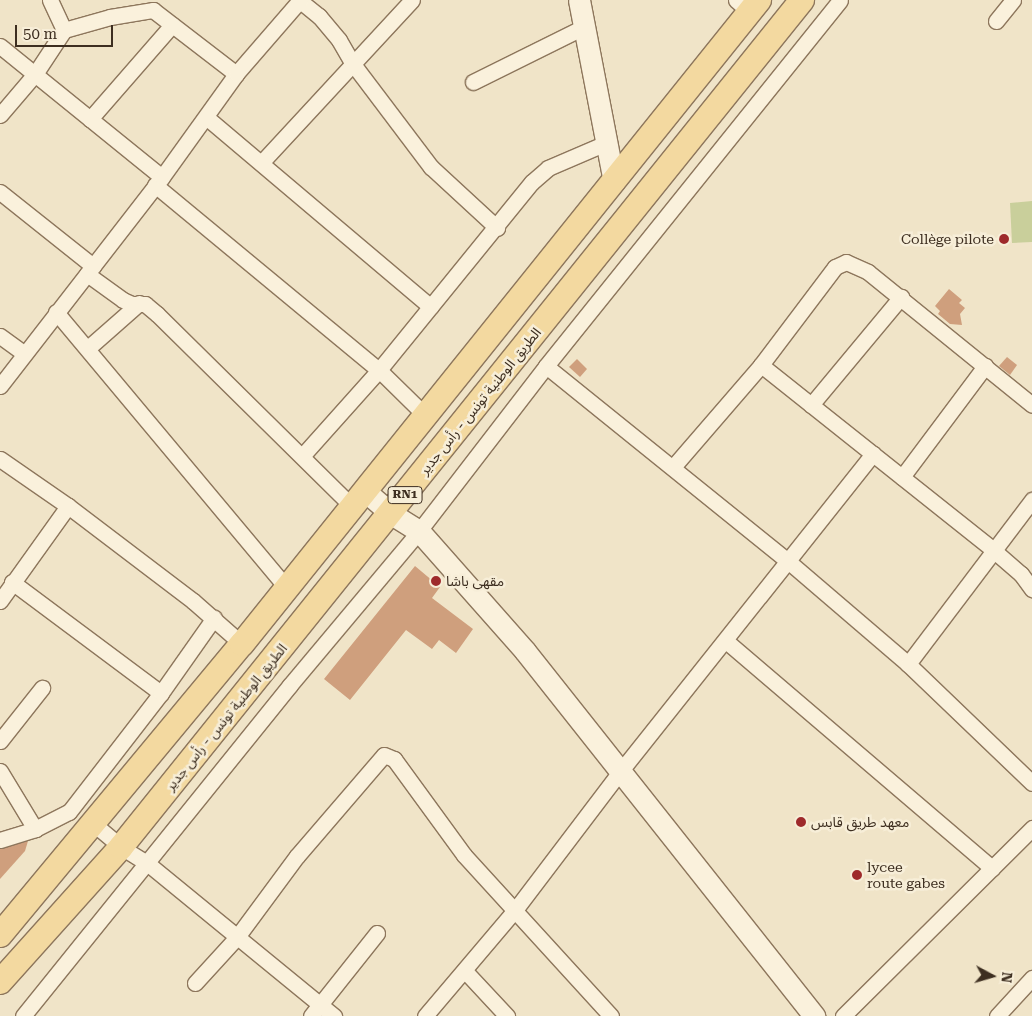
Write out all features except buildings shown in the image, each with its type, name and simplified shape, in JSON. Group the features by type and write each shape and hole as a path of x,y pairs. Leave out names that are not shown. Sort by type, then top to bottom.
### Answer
{"main road":[{"name":"الطريق الوطنية تونس - رأس جدير","path":"0,982 121,847 802,0"},
{"name":"RN1","path":"0,935 95,825 614,182 749,4"}],"street":[{"path":"50,0 64,30"},
{"path":"0,386 23,353 159,181 236,74 299,0 319,16 339,40 353,64 431,166 496,228"},
{"path":"261,163 412,0"},
{"path":"579,0 614,182"},
{"path":"24,1016 419,531 546,366 840,0"},
{"path":"996,21 1013,0"},
{"path":"0,115 35,74 64,30 152,5 172,25 236,74"},
{"path":"90,119 172,25"},
{"path":"473,82 584,27"},
{"path":"0,46 90,119 159,181 379,370 426,415"},
{"path":"206,117 431,307"},
{"path":"303,455 379,370 532,182 548,168 606,142"},
{"path":"0,192 123,300 139,303 157,314 303,455 358,498 390,513 419,531 525,651 619,773 814,1016"},
{"path":"673,468 760,364 835,267 846,262 868,272 901,297 1032,405"},
{"path":"811,404 901,297"},
{"path":"88,348 139,303"},
{"path":"56,312 287,588"},
{"path":"0,336 23,353"},
{"path":"760,364 992,549 1021,574 1032,589"},
{"path":"546,366 789,562 908,664 1032,783"},
{"path":"902,477 985,366"},
{"path":"425,1016 514,910 619,773 789,562 873,454"},
{"path":"0,459 68,506 214,618 242,644"},
{"path":"908,664 992,549 1032,500"},
{"path":"0,601 68,506"},
{"path":"12,582 161,693"},
{"path":"0,840 34,829 68,812 161,693 214,618"},
{"path":"726,641 992,868"},
{"path":"0,741 42,688"},
{"path":"195,983 237,937 297,856 384,755 394,759 464,854 611,1016"},
{"path":"0,771 34,829"},
{"path":"95,825 121,847 147,863 237,937 315,1010 334,1016"},
{"path":"843,1016 1032,828"},
{"path":"315,1010 376,933"},
{"path":"465,970 507,1016"},
{"path":"997,1016 1032,978"}],"green space":[{"path":"1032,201 1032,242 1012,243 1010,203"}],"place":[{"name":"Collège pilote","path":"1004,239"},
{"name":"مقهى باشا","path":"436,581"},
{"name":"معهد طريق قابس","path":"801,822"},
{"name":"lycee route gabes","path":"857,875"}]}
